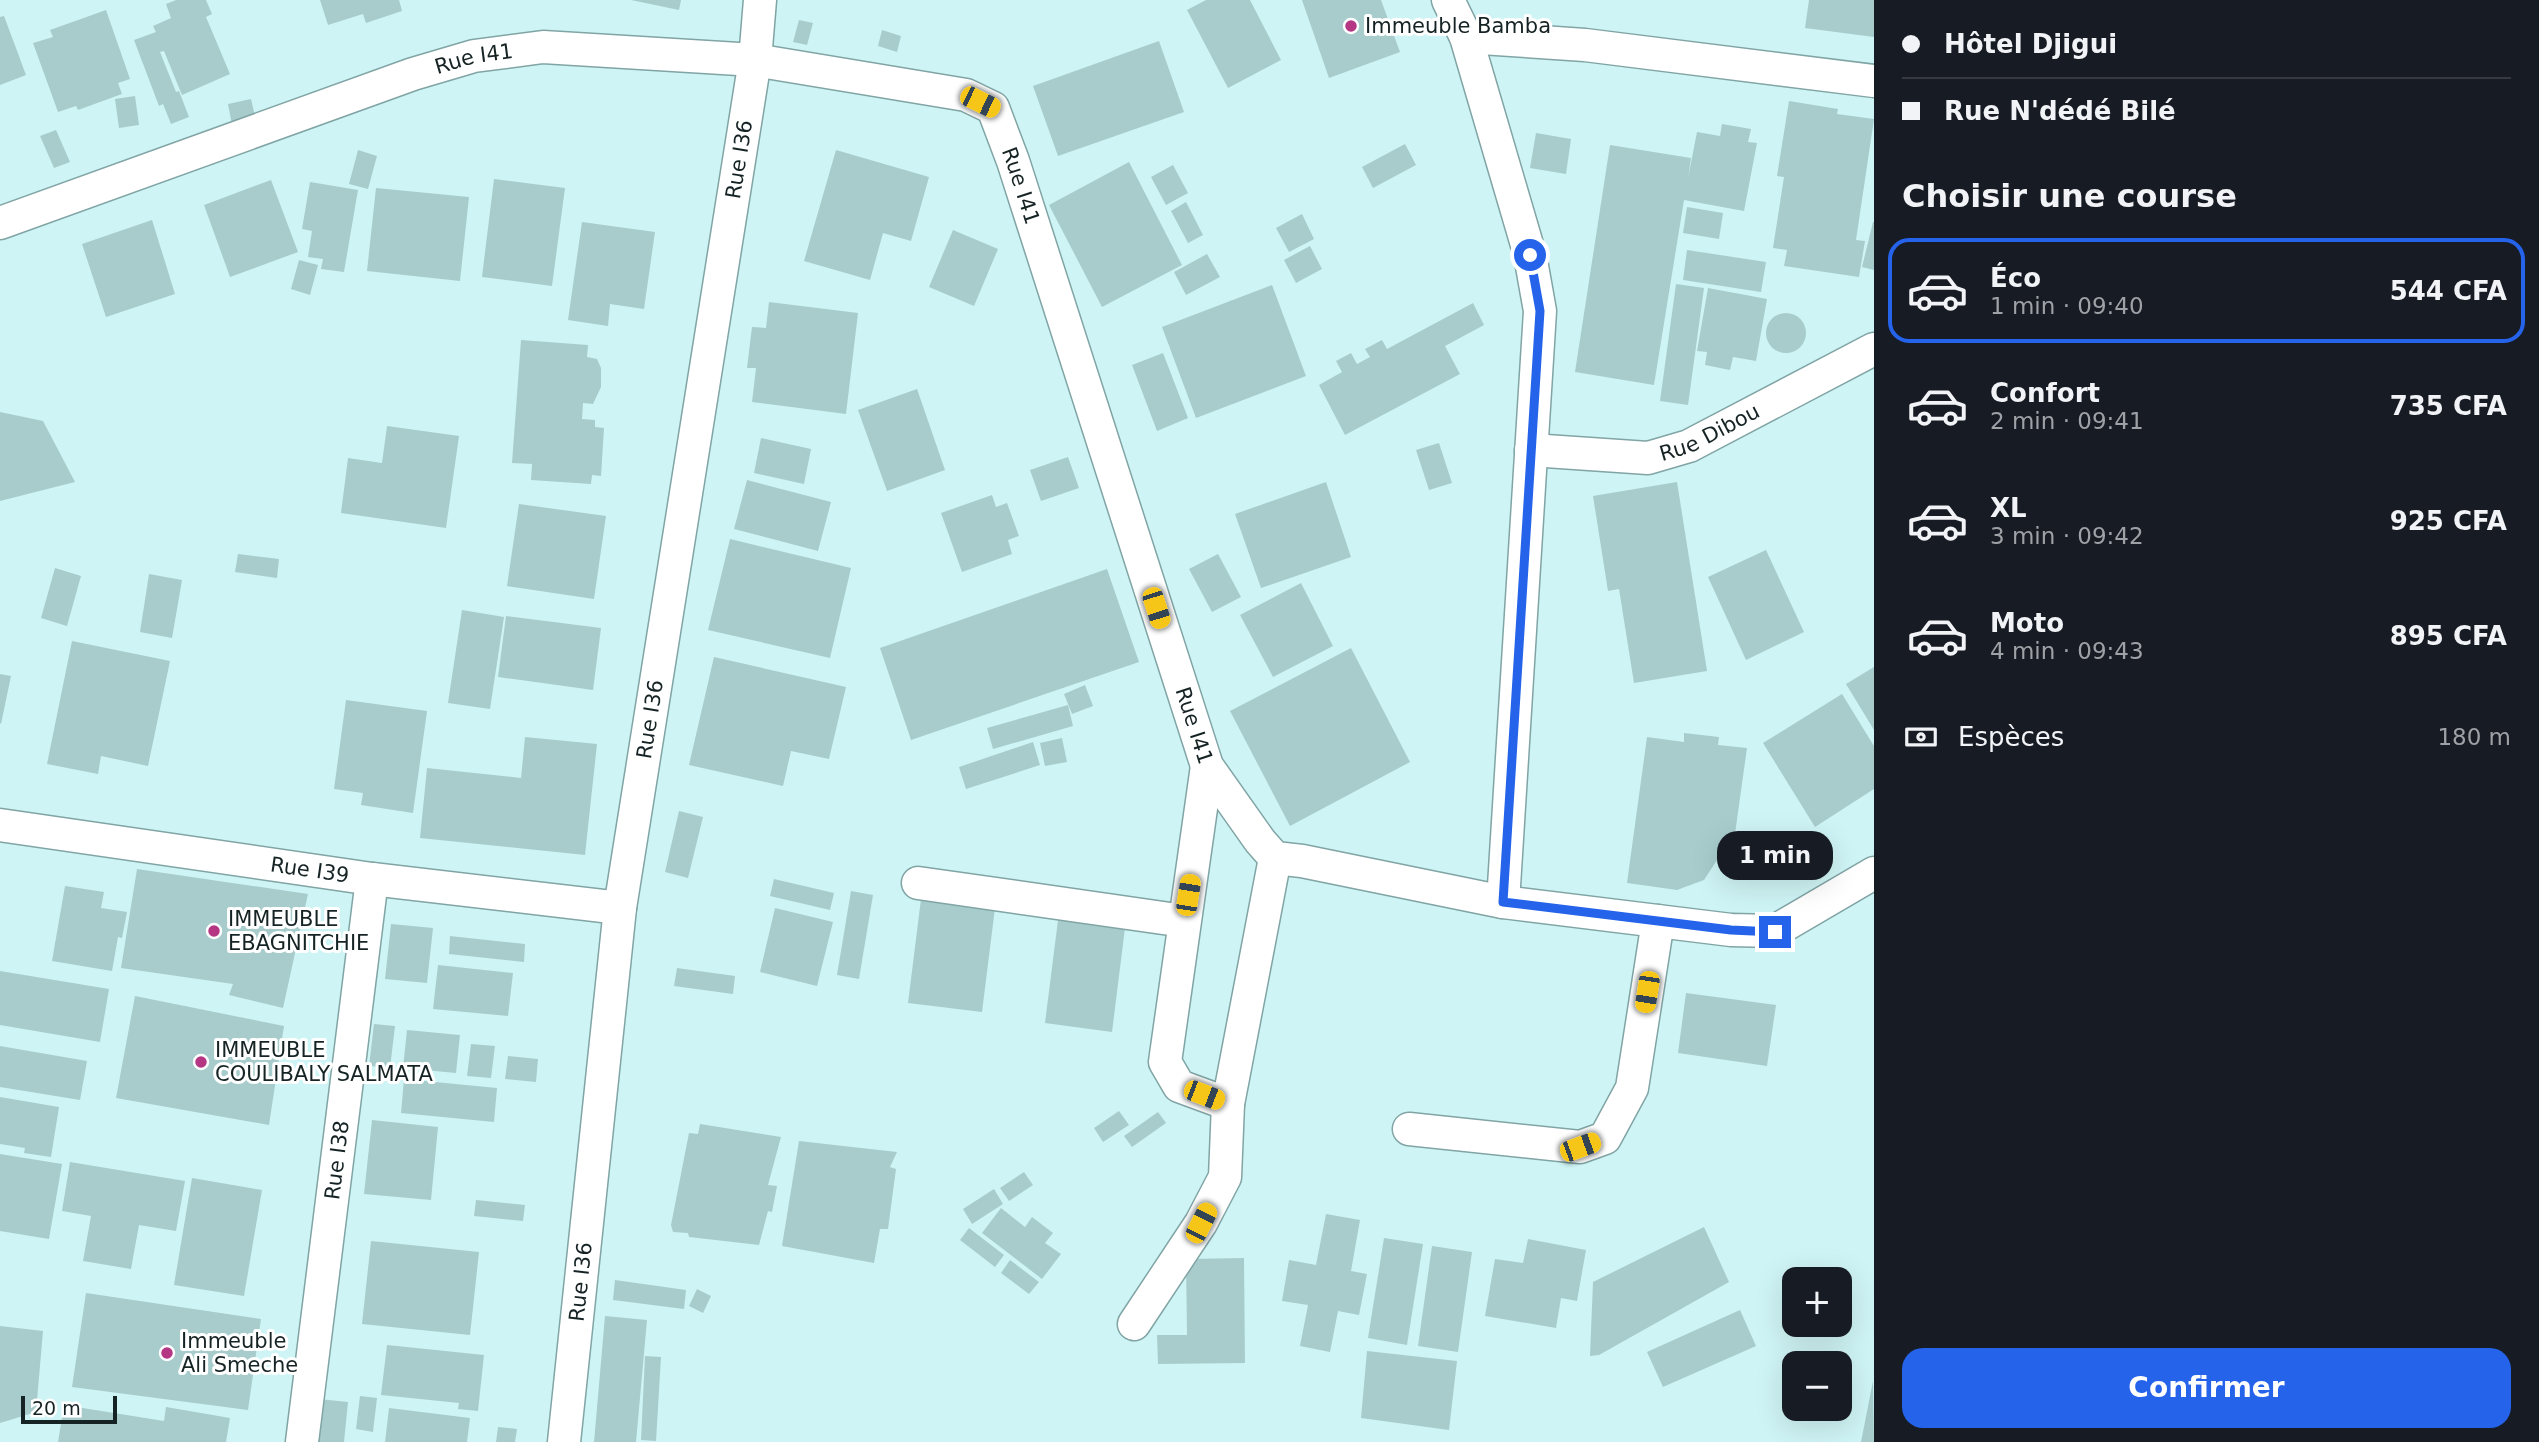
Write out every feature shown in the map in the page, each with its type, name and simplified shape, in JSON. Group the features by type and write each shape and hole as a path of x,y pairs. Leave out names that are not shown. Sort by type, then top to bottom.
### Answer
{"street":[{"name":"Rue I36","path":"564,1442 620,908 755,61 760,0"},
{"path":"1448,0 1466,37 1530,255 1540,311 1503,902"},
{"path":"1466,37 1585,45 1874,81"},
{"name":"Rue I41","path":"0,222 413,74 474,55 543,47 755,61 966,95 993,108 1013,161 1207,766 1275,858"},
{"name":"Rue Dibou","path":"1531,450 1648,458 1689,446 1874,349"},
{"path":"1207,766 1165,1062 1180,1086 1228,1104"},
{"name":"Rue I39","path":"0,825 372,879 620,908"},
{"path":"1133,1324 1201,1223 1224,1177 1228,1104 1275,858 1503,902 1731,930 1775,932 1874,873"},
{"name":"Rue I38","path":"302,1442 372,879"},
{"path":"918,883 1184,920"},
{"path":"1409,1129 1580,1147 1605,1138 1632,1088 1658,921"}],"building":[{"path":"176,0 206,0 212,14 206,17 230,74 182,95 164,51 160,52 189,117 171,124 163,104 159,106 134,40 156,32 153,26 171,18 166,4"},
{"path":"320,0 399,0 402,11 366,23 363,14 328,25"},
{"path":"631,0 681,0 679,10"},
{"path":"1206,0 1250,0 1281,60 1228,88 1187,10"},
{"name":"Immeuble Bamba","path":"1302,0 1381,0 1400,52 1329,78"},
{"path":"1809,0 1874,0 1874,37 1805,28"},
{"path":"106,10 130,79 118,83 122,94 78,110 76,106 58,112 33,43 53,37 50,30"},
{"path":"4,16 26,75 0,85 0,17"},
{"path":"799,20 813,23 807,45 793,42"},
{"path":"882,30 901,36 897,52 878,46"},
{"path":"1159,41 1184,112 1058,156 1033,86"},
{"path":"135,96 139,125 119,128 115,99"},
{"path":"251,99 257,125 233,130 228,104"},
{"path":"1789,101 1838,109 1837,114 1874,119 1856,240 1865,241 1859,277 1784,266 1787,250 1773,248 1784,177 1777,176"},
{"path":"1722,124 1751,129 1748,142 1757,143 1744,211 1684,200 1654,385 1575,372 1610,145 1691,158 1688,178 1697,132 1720,136"},
{"path":"56,130 70,162 54,168 40,136"},
{"path":"1536,133 1571,139 1566,174 1530,168"},
{"path":"1405,144 1416,165 1373,188 1362,167"},
{"path":"358,150 377,156 368,189 349,184"},
{"path":"836,150 929,177 911,241 883,233 870,280 804,261"},
{"path":"1129,162 1182,265 1102,307 1049,205"},
{"path":"1173,165 1188,193 1166,205 1151,177"},
{"path":"494,179 565,188 552,286 482,277"},
{"path":"271,180 298,252 230,277 204,205"},
{"path":"310,182 358,190 344,272 321,269 323,259 308,257 312,231 302,229"},
{"path":"376,188 469,197 460,281 367,271"},
{"path":"1186,202 1203,235 1188,243 1171,211"},
{"path":"1687,207 1723,213 1719,239 1683,233"},
{"path":"1302,214 1314,239 1289,252 1276,228"},
{"path":"152,220 175,294 106,317 82,244"},
{"path":"582,222 655,232 644,309 610,304 608,326 568,320"},
{"path":"1874,222 1874,270 1862,267"},
{"path":"953,230 998,249 974,306 929,287"},
{"path":"1310,246 1322,269 1296,283 1284,260"},
{"path":"1687,250 1766,262 1761,292 1683,280"},
{"path":"1207,254 1220,277 1186,295 1174,272"},
{"path":"299,260 318,265 310,295 291,289"},
{"path":"1676,284 1704,288 1688,405 1660,401"},
{"path":"1272,285 1306,376 1196,418 1162,327"},
{"path":"1708,288 1767,299 1756,361 1733,357 1730,370 1705,365 1707,352 1697,351"},
{"path":"769,302 858,313 846,414 752,402 756,368 747,368 752,327 766,328"},
{"path":"1473,303 1484,325 1445,346 1460,374 1345,435 1319,385 1342,372 1336,361 1351,353 1357,364 1370,357 1365,349 1382,340 1387,349"},
{"path":"1786,313 1800,319 1806,333 1800,347 1786,353 1772,347 1766,333 1772,319"},
{"path":"521,340 588,345 587,357 597,359 601,368 601,387 593,404 583,403 582,419 595,420 595,427 604,428 601,476 592,475 591,484 531,480 532,464 512,463"},
{"path":"1163,353 1188,418 1157,431 1132,365"},
{"path":"917,389 945,470 887,491 858,410"},
{"path":"0,412 43,421 75,482 0,501"},
{"path":"387,426 459,436 446,528 341,513 348,458 382,463"},
{"path":"761,438 811,449 804,484 754,473"},
{"path":"1439,443 1452,483 1429,490 1416,450"},
{"path":"1068,457 1079,488 1041,501 1030,470"},
{"path":"747,480 831,502 818,551 734,529"},
{"path":"1326,482 1351,557 1261,588 1235,514"},
{"path":"1677,482 1707,671 1634,683 1619,589 1608,591 1593,496"},
{"path":"992,495 996,507 1007,503 1019,536 1008,540 1012,554 962,572 941,513"},
{"path":"519,504 606,516 594,599 507,586"},
{"path":"730,539 851,568 830,658 708,630"},
{"path":"1766,550 1804,632 1746,660 1708,577"},
{"path":"238,554 279,559 277,578 235,572"},
{"path":"1218,554 1241,597 1212,612 1189,569"},
{"path":"55,568 81,576 67,626 41,618"},
{"path":"1107,569 1139,662 911,740 880,648"},
{"path":"149,574 182,580 172,638 140,632"},
{"path":"1301,583 1333,646 1273,677 1240,615"},
{"path":"462,610 504,617 490,709 448,703"},
{"path":"506,616 601,628 593,690 498,677"},
{"path":"72,641 170,661 148,766 101,756 98,774 47,764"},
{"path":"1351,648 1410,762 1290,826 1230,711"},
{"path":"714,657 846,687 829,759 791,751 783,786 689,765"},
{"path":"1874,667 1874,730 1846,684"},
{"path":"0,674 11,676 1,724 0,723"},
{"path":"1085,685 1093,706 1072,714 1064,694"},
{"path":"1842,694 1874,746 1874,789 1815,827 1763,743"},
{"path":"346,700 427,711 413,813 361,805 363,793 334,789"},
{"path":"1068,705 1073,726 993,749 987,728"},
{"path":"1684,733 1719,737 1718,745 1747,748 1732,855 1719,857 1704,880 1677,890 1627,883 1647,737 1684,742"},
{"path":"525,737 597,744 585,855 420,838 427,768 521,778"},
{"path":"1062,738 1067,762 1045,766 1040,743"},
{"path":"1033,742 1040,765 966,789 959,767"},
{"path":"679,811 703,817 688,878 665,872"},
{"name":"IMMEUBLE EBAGNITCHIE","path":"137,869 308,894 283,1008 229,995 233,984 121,968"},
{"path":"774,879 834,893 830,910 770,896"},
{"path":"65,886 104,892 101,908 127,912 122,938 118,937 112,971 52,961"},
{"path":"851,891 873,895 859,979 837,975"},
{"path":"921,899 995,908 982,1012 908,1003"},
{"path":"775,908 833,922 817,986 760,972"},
{"path":"1058,920 1125,928 1112,1032 1045,1023"},
{"path":"391,924 433,928 427,983 385,979"},
{"path":"450,936 525,944 524,962 449,954"},
{"path":"438,965 513,973 508,1016 433,1009"},
{"path":"677,968 735,976 733,994 674,986"},
{"path":"0,971 109,989 100,1042 0,1025"},
{"path":"1686,993 1776,1005 1767,1066 1678,1053"},
{"name":"IMMEUBLE COULIBALY SALMATA","path":"135,996 284,1026 269,1125 116,1098"},
{"path":"374,1024 395,1026 390,1068 369,1066"},
{"path":"407,1030 460,1035 456,1073 403,1068"},
{"path":"471,1044 495,1046 491,1078 467,1076"},
{"path":"0,1046 87,1061 80,1100 0,1087"},
{"path":"508,1056 538,1059 536,1082 505,1079"},
{"path":"404,1079 497,1088 494,1122 401,1113"},
{"path":"0,1097 59,1107 51,1157 24,1153 25,1148 0,1144"},
{"path":"1119,1111 1129,1125 1103,1142 1094,1128"},
{"path":"1158,1112 1166,1123 1132,1147 1124,1136"},
{"path":"372,1120 438,1127 431,1200 364,1194"},
{"path":"700,1124 781,1137 768,1185 777,1186 772,1212 768,1211 759,1245 689,1237 688,1233 673,1232 671,1225 689,1133 698,1134"},
{"path":"799,1141 897,1152 890,1167 896,1169 888,1229 880,1229 874,1263 782,1246"},
{"path":"0,1154 62,1164 49,1239 0,1231"},
{"path":"70,1162 185,1181 176,1231 139,1225 131,1269 83,1261 91,1216 62,1211"},
{"path":"1024,1172 1033,1185 1009,1201 1000,1188"},
{"path":"192,1178 262,1190 244,1296 174,1285"},
{"path":"994,1189 1003,1204 972,1224 963,1209"},
{"path":"476,1200 525,1205 523,1221 474,1216"},
{"path":"1001,1208 1025,1227 1032,1217 1053,1233 1045,1243 1061,1254 1042,1279 982,1233"},
{"path":"1326,1214 1360,1220 1351,1271 1367,1274 1359,1315 1338,1311 1330,1352 1300,1346 1308,1305 1282,1301 1289,1260 1316,1265"},
{"path":"1704,1227 1729,1282 1599,1355 1590,1356 1593,1282"},
{"path":"969,1228 1004,1255 995,1267 960,1240"},
{"path":"1384,1238 1423,1244 1407,1345 1368,1338"},
{"path":"1528,1239 1586,1250 1577,1301 1561,1298 1556,1328 1485,1316 1495,1259 1523,1263"},
{"path":"371,1241 479,1252 470,1335 362,1324"},
{"path":"1432,1246 1472,1252 1458,1352 1418,1346"},
{"path":"1244,1258 1245,1363 1158,1364 1157,1335 1187,1335 1186,1259"},
{"path":"1010,1260 1039,1282 1029,1294 1001,1273"},
{"path":"615,1280 686,1290 684,1309 613,1300"},
{"path":"697,1289 711,1296 703,1313 689,1306"},
{"name":"Immeuble Ali Smeche","path":"86,1293 261,1319 248,1410 72,1387"},
{"path":"1740,1310 1756,1346 1663,1387 1647,1352"},
{"path":"605,1316 647,1320 636,1442 594,1442"},
{"path":"0,1326 43,1331 36,1412 0,1423"},
{"path":"387,1345 484,1355 478,1411 458,1409 459,1403 381,1395"},
{"path":"1367,1351 1457,1361 1449,1430 1361,1418"},
{"path":"645,1356 661,1357 656,1441 641,1440"},
{"path":"1873,1381 1874,1442 1861,1442"},
{"path":"360,1396 377,1398 373,1432 356,1429"},
{"path":"319,1399 348,1402 344,1442 315,1442"},
{"path":"64,1405 164,1421 166,1407 230,1418 226,1442 58,1442"},
{"path":"389,1408 470,1418 467,1442 385,1442"},
{"path":"498,1427 517,1429 515,1442 496,1442"}],"place":[{"name":"Immeuble Bamba","path":"1351,26"},
{"name":"IMMEUBLE EBAGNITCHIE","path":"214,931"},
{"name":"IMMEUBLE COULIBALY SALMATA","path":"201,1062"},
{"name":"Immeuble Ali Smeche","path":"167,1353"}],"route":[{"path":"1530,255 1540,311 1503,902 1731,930 1775,932"}]}
